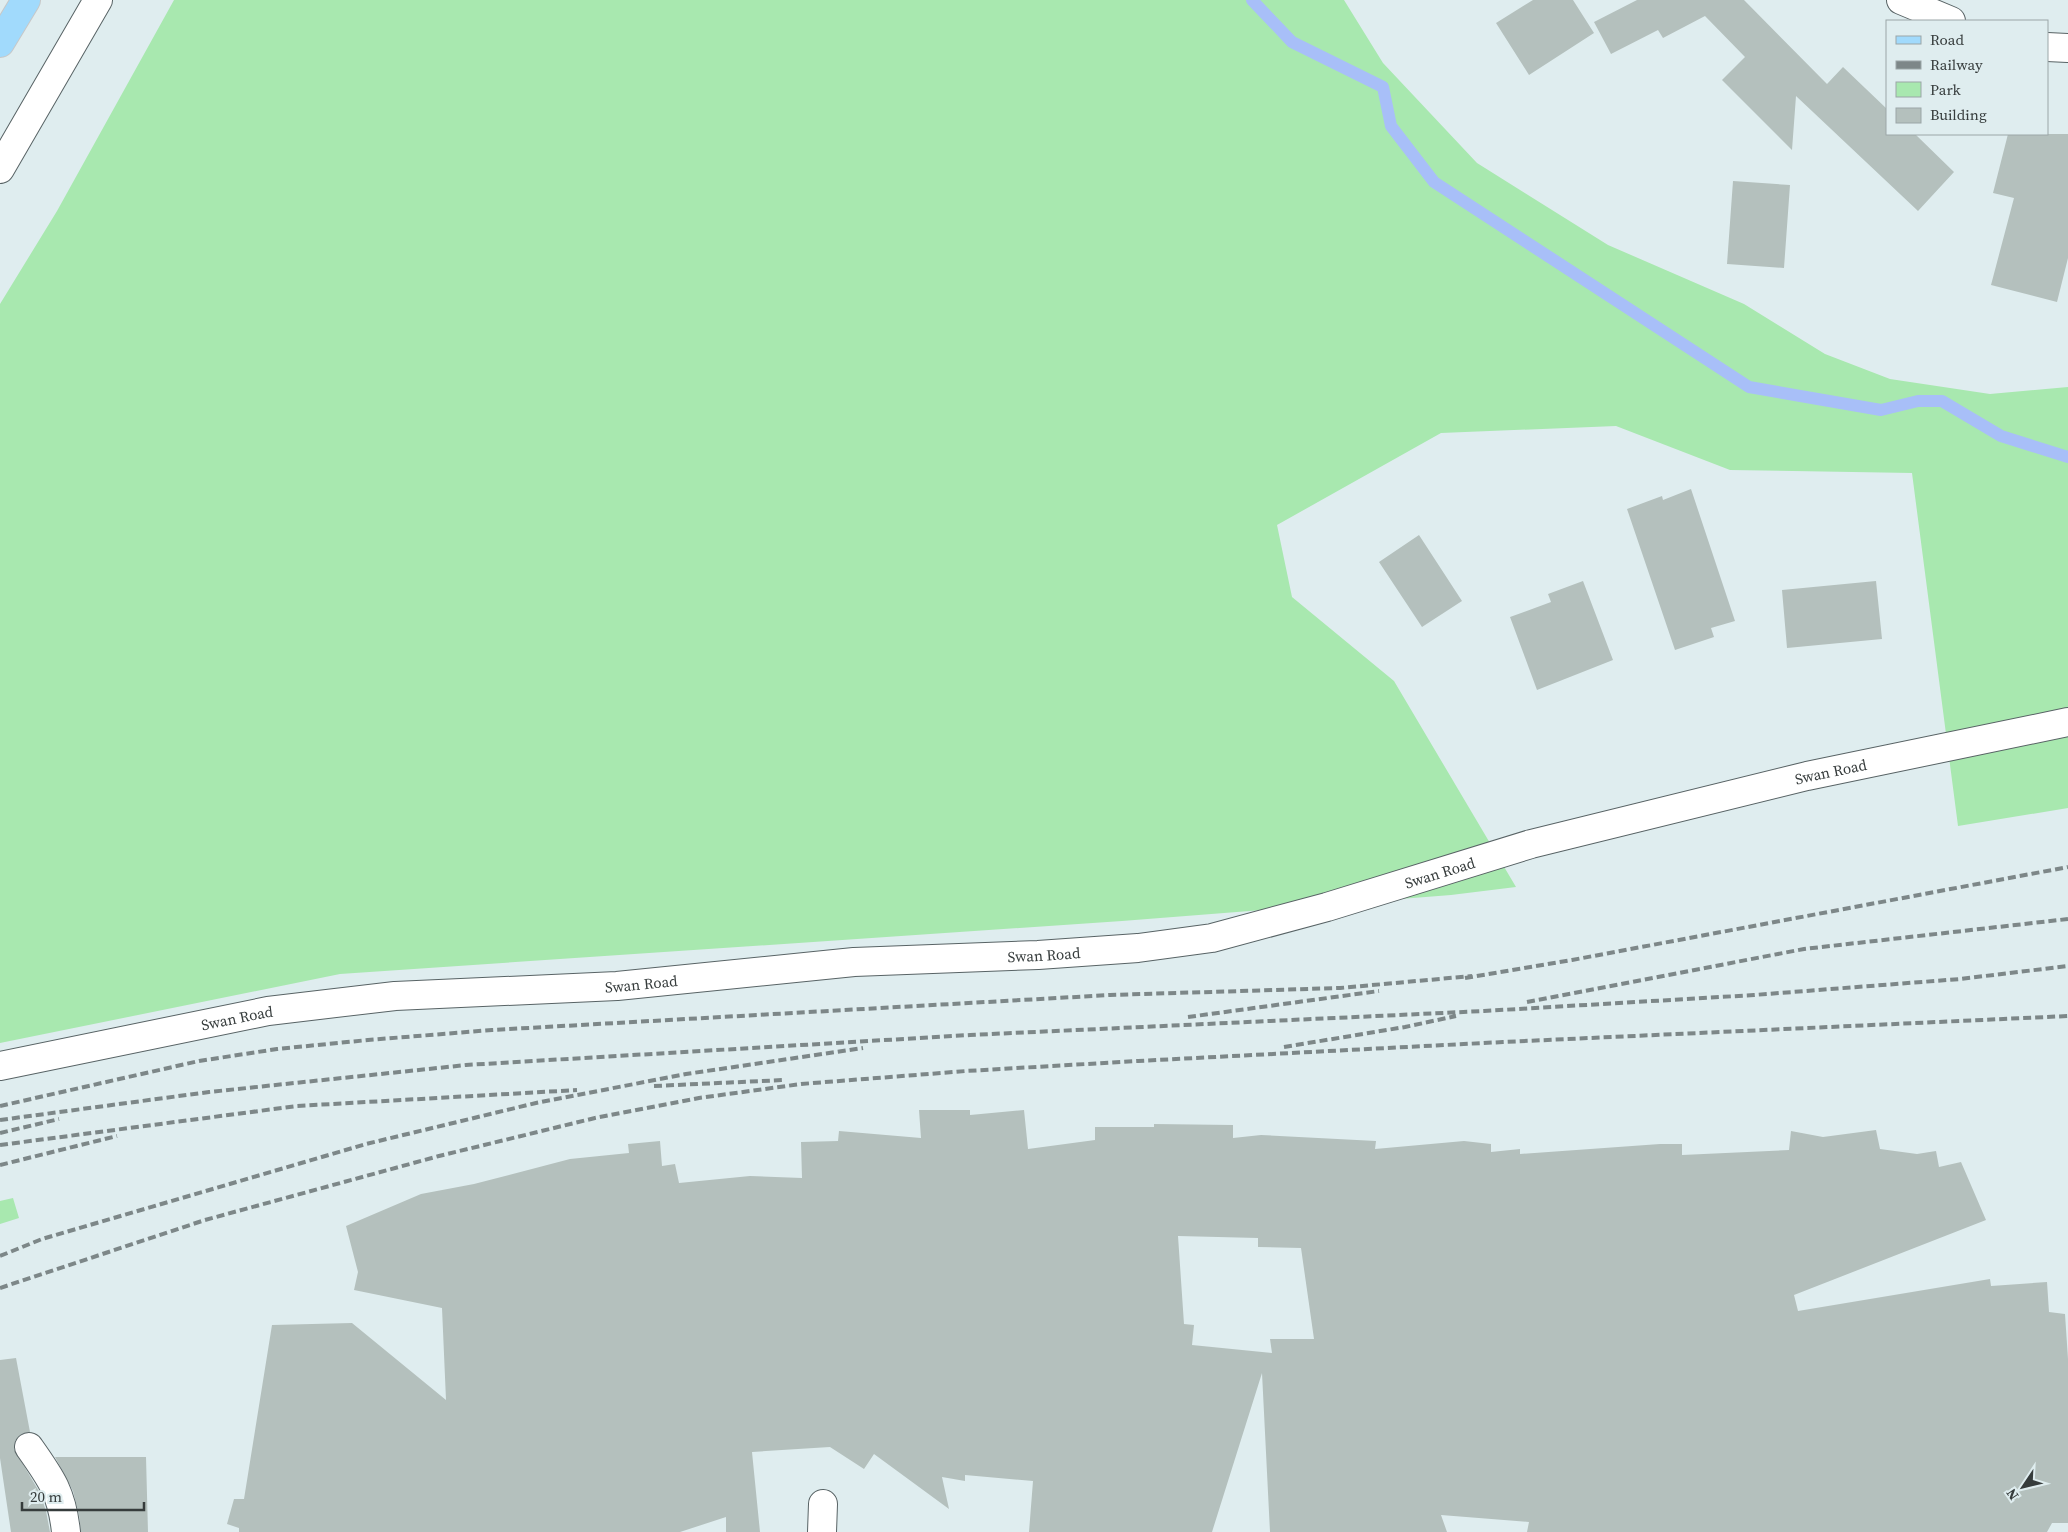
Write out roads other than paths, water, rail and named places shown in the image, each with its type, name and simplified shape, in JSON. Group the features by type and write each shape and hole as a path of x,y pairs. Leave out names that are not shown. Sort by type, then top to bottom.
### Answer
{"main road":[{"path":"0,43 26,0"}],"street":[{"path":"0,170 98,0"},
{"path":"1901,0 1949,20"},
{"path":"2048,47 2068,48"},
{"name":"Swan Road","path":"0,1066 268,1011 395,996 617,986 854,962 1120,950 1212,938 1327,907 1540,842 1807,776 2068,722"},
{"path":"29,1447 58,1492 64,1510 66,1532"},
{"path":"822,1532 823,1504"}],"waterway":[{"path":"1252,0 1292,42 1383,87 1391,126 1434,182 1749,387 1881,410 1918,401 1942,401 2001,436 2068,457"}],"railway":[{"path":"1465,978 1572,960 2068,867"},
{"path":"1527,1002 1804,949 2068,919"},
{"path":"0,1120 209,1092 466,1065 970,1035 1484,1011 1754,995 1960,979 2068,966"},
{"path":"0,1106 199,1061 277,1049 368,1040 492,1030 1110,995 1340,988 1472,976"},
{"path":"1188,1017 1379,991"},
{"path":"1284,1047 1405,1027 1456,1016"},
{"path":"0,1288 205,1220 439,1156 595,1118 699,1098 801,1084 966,1071 1138,1061 2068,1016"},
{"path":"0,1256 42,1239 366,1144 536,1103 686,1074 863,1048"},
{"path":"654,1086 784,1080"},
{"path":"0,1145 297,1106 577,1090"},
{"path":"0,1133 59,1119"},
{"path":"0,1165 117,1136"}]}
